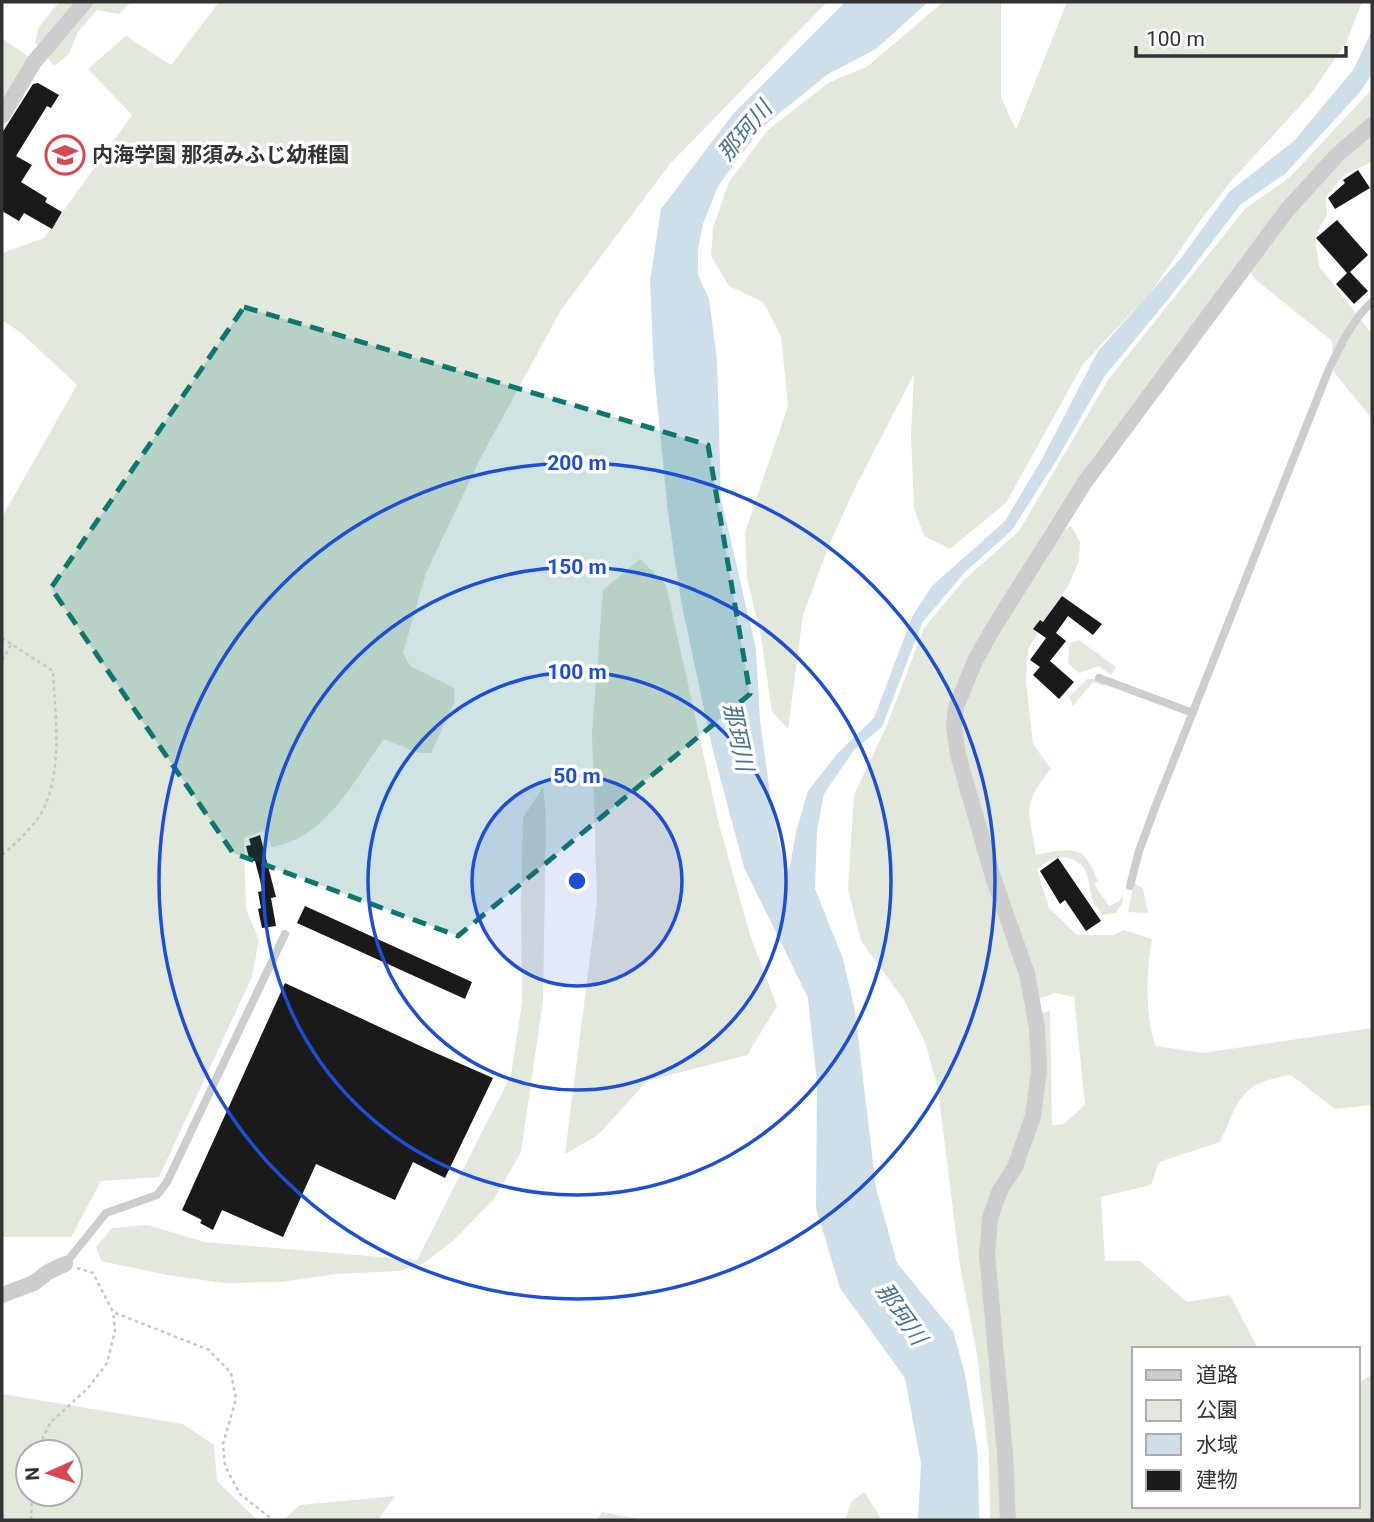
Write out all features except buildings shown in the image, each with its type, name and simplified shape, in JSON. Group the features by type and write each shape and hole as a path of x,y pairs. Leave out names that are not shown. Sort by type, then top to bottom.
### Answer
{"street":[{"path":"2,116 34,62 85,2"},
{"path":"1008,1520 1005,1453 987,1254 990,1218 1000,1190 1015,1167 1033,1116 1039,1072 1037,1028 1027,974 993,877 958,755 954,727 956,707 975,661 1084,482 1287,210 1337,155 1372,125"},
{"path":"2,1295 34,1283 65,1264"}],"lane":[{"path":"1130,886 1139,851 1329,369 1343,339 1363,310 1372,302"},
{"path":"1099,678 1193,713"},
{"path":"65,1264 106,1213 158,1195 167,1182 285,934"}],"path":[{"path":"2,638 53,671 55,766 47,803 33,823 2,855"},
{"path":"2,660 11,645"},
{"path":"43,1438 50,1423 88,1388 107,1363 115,1331 113,1312 93,1273 65,1264"},
{"path":"113,1312 209,1350 231,1373 236,1399 223,1444 225,1466 240,1494 273,1520"}],"highlighted area":[{"path":"244,307 708,445 750,694 458,936 233,853 51,588"}],"green space":[{"path":"59,2 131,2 119,14 97,10 78,32 69,54 54,66 35,42 39,27"},
{"path":"219,2 827,2 669,165 561,310 481,457 426,573 403,653 410,666 454,688 454,703 431,753 419,753 384,739 350,789 324,820 309,832 272,847 263,831 244,838 246,909 259,940 252,977 159,1177 101,1181 71,1237 2,1237 2,517 77,385 20,332 2,320 2,253 44,238 132,115 88,69 126,36 171,65"},
{"path":"943,2 1001,2 1001,97 1016,130 1067,2 1362,2 1346,43 1310,95 1233,179 1202,218 1151,292 1083,364 1006,503 950,549 924,536 914,508 911,435 914,374 856,486 829,545 803,615 788,729 772,712 761,636 747,578 745,532 788,406 781,336 763,302 729,286 711,256 713,228 729,182 768,130 828,83 868,66"},
{"path":"2,38 29,57 2,102"},
{"path":"1372,89 1372,122 1230,275 1093,457 977,643 951,702 964,753 960,704 983,654 1061,532 1071,526 1080,542 1079,561 1069,584 1028,649 1026,681 1033,744 1051,769 1031,800 1031,828 1036,855 1060,850 1078,852 1089,863 1098,881 1094,884 1109,906 1119,901 1124,894 1116,913 1103,915 1092,899 1083,867 1070,858 1061,857 1037,869 1049,908 1077,935 1113,935 1124,930 1152,939 1148,992 1149,1019 1155,1046 1203,1053 1372,1028 1372,1105 1335,1109 1291,1075 1260,1083 1244,1095 1220,1142 1159,1162 1151,1185 1101,1197 1105,1261 1140,1261 1187,1302 1230,1295 1257,1347 1132,1347 1132,1508 1360,1508 1360,1382 1372,1375 1372,1520 990,1520 989,1456 977,1354 960,1266 938,1089 925,1042 904,1000 861,941 848,889 854,795 887,725 924,628 965,579 1019,531 1108,380 1245,209 1290,177","holes":["969,773 1035,1000 1055,993 1074,997 1085,1105 1064,1124 1052,1125 1050,1011 1036,1014 1025,1007"]},
{"path":"1372,136 1372,162 1344,175 1326,197 1327,214 1315,236 1319,266 1372,334 1372,419 1334,372 1332,341 1256,280 1249,270 1342,156"},
{"path":"640,559 666,585 719,824 750,935 777,1006 747,1055 647,1081 598,1135 565,1154 597,902 592,735 603,590"},
{"path":"1079,640 1116,667 1111,675 1099,666 1079,673 1068,663 1070,643"},
{"path":"1087,679 1096,679 1105,684 1104,686 1093,682 1073,706 1069,697"},
{"path":"543,787 546,818 543,1001 521,1152 494,1199 454,1240 424,1263 400,1271 336,1274 281,1282 223,1283 101,1261 96,1247 112,1228 148,1225 204,1242 417,1260 511,1075 522,1003 523,818"},
{"path":"1134,883 1143,888 1148,913 1128,912"},
{"path":"2,1394 183,1424 214,1445 217,1481 257,1520 2,1520"},
{"path":"864,1492 882,1520 845,1520 852,1501"},
{"path":"395,1496 378,1520 284,1520 300,1505"},
{"path":"602,1512 644,1520 597,1520"}],"water":[{"name":"那珂川","path":"845,2 928,2 876,49 828,74 761,128 718,186 703,224 698,249 698,275 709,299 717,360 721,498 756,649 760,720 772,809 786,873 808,791 837,754 874,718 912,617 932,586 1005,521 1042,459 1098,351 1181,258 1229,192 1294,141 1353,70 1372,31 1372,74 1360,92 1285,174 1241,204 1104,377 1056,461 1012,530 964,573 922,623 882,727 854,750 824,794 817,830 815,889 843,959 855,1011 876,1188 897,1263 953,1331 965,1374 978,1455 979,1520 918,1520 921,1464 905,1378 840,1288 816,1208 817,1083 808,998 744,867 712,747 681,601 668,513 654,371 650,281 661,209 733,114"}],"place":[{"name":"内海学園 那須みふじ幼稚園","path":"65,155"}]}
